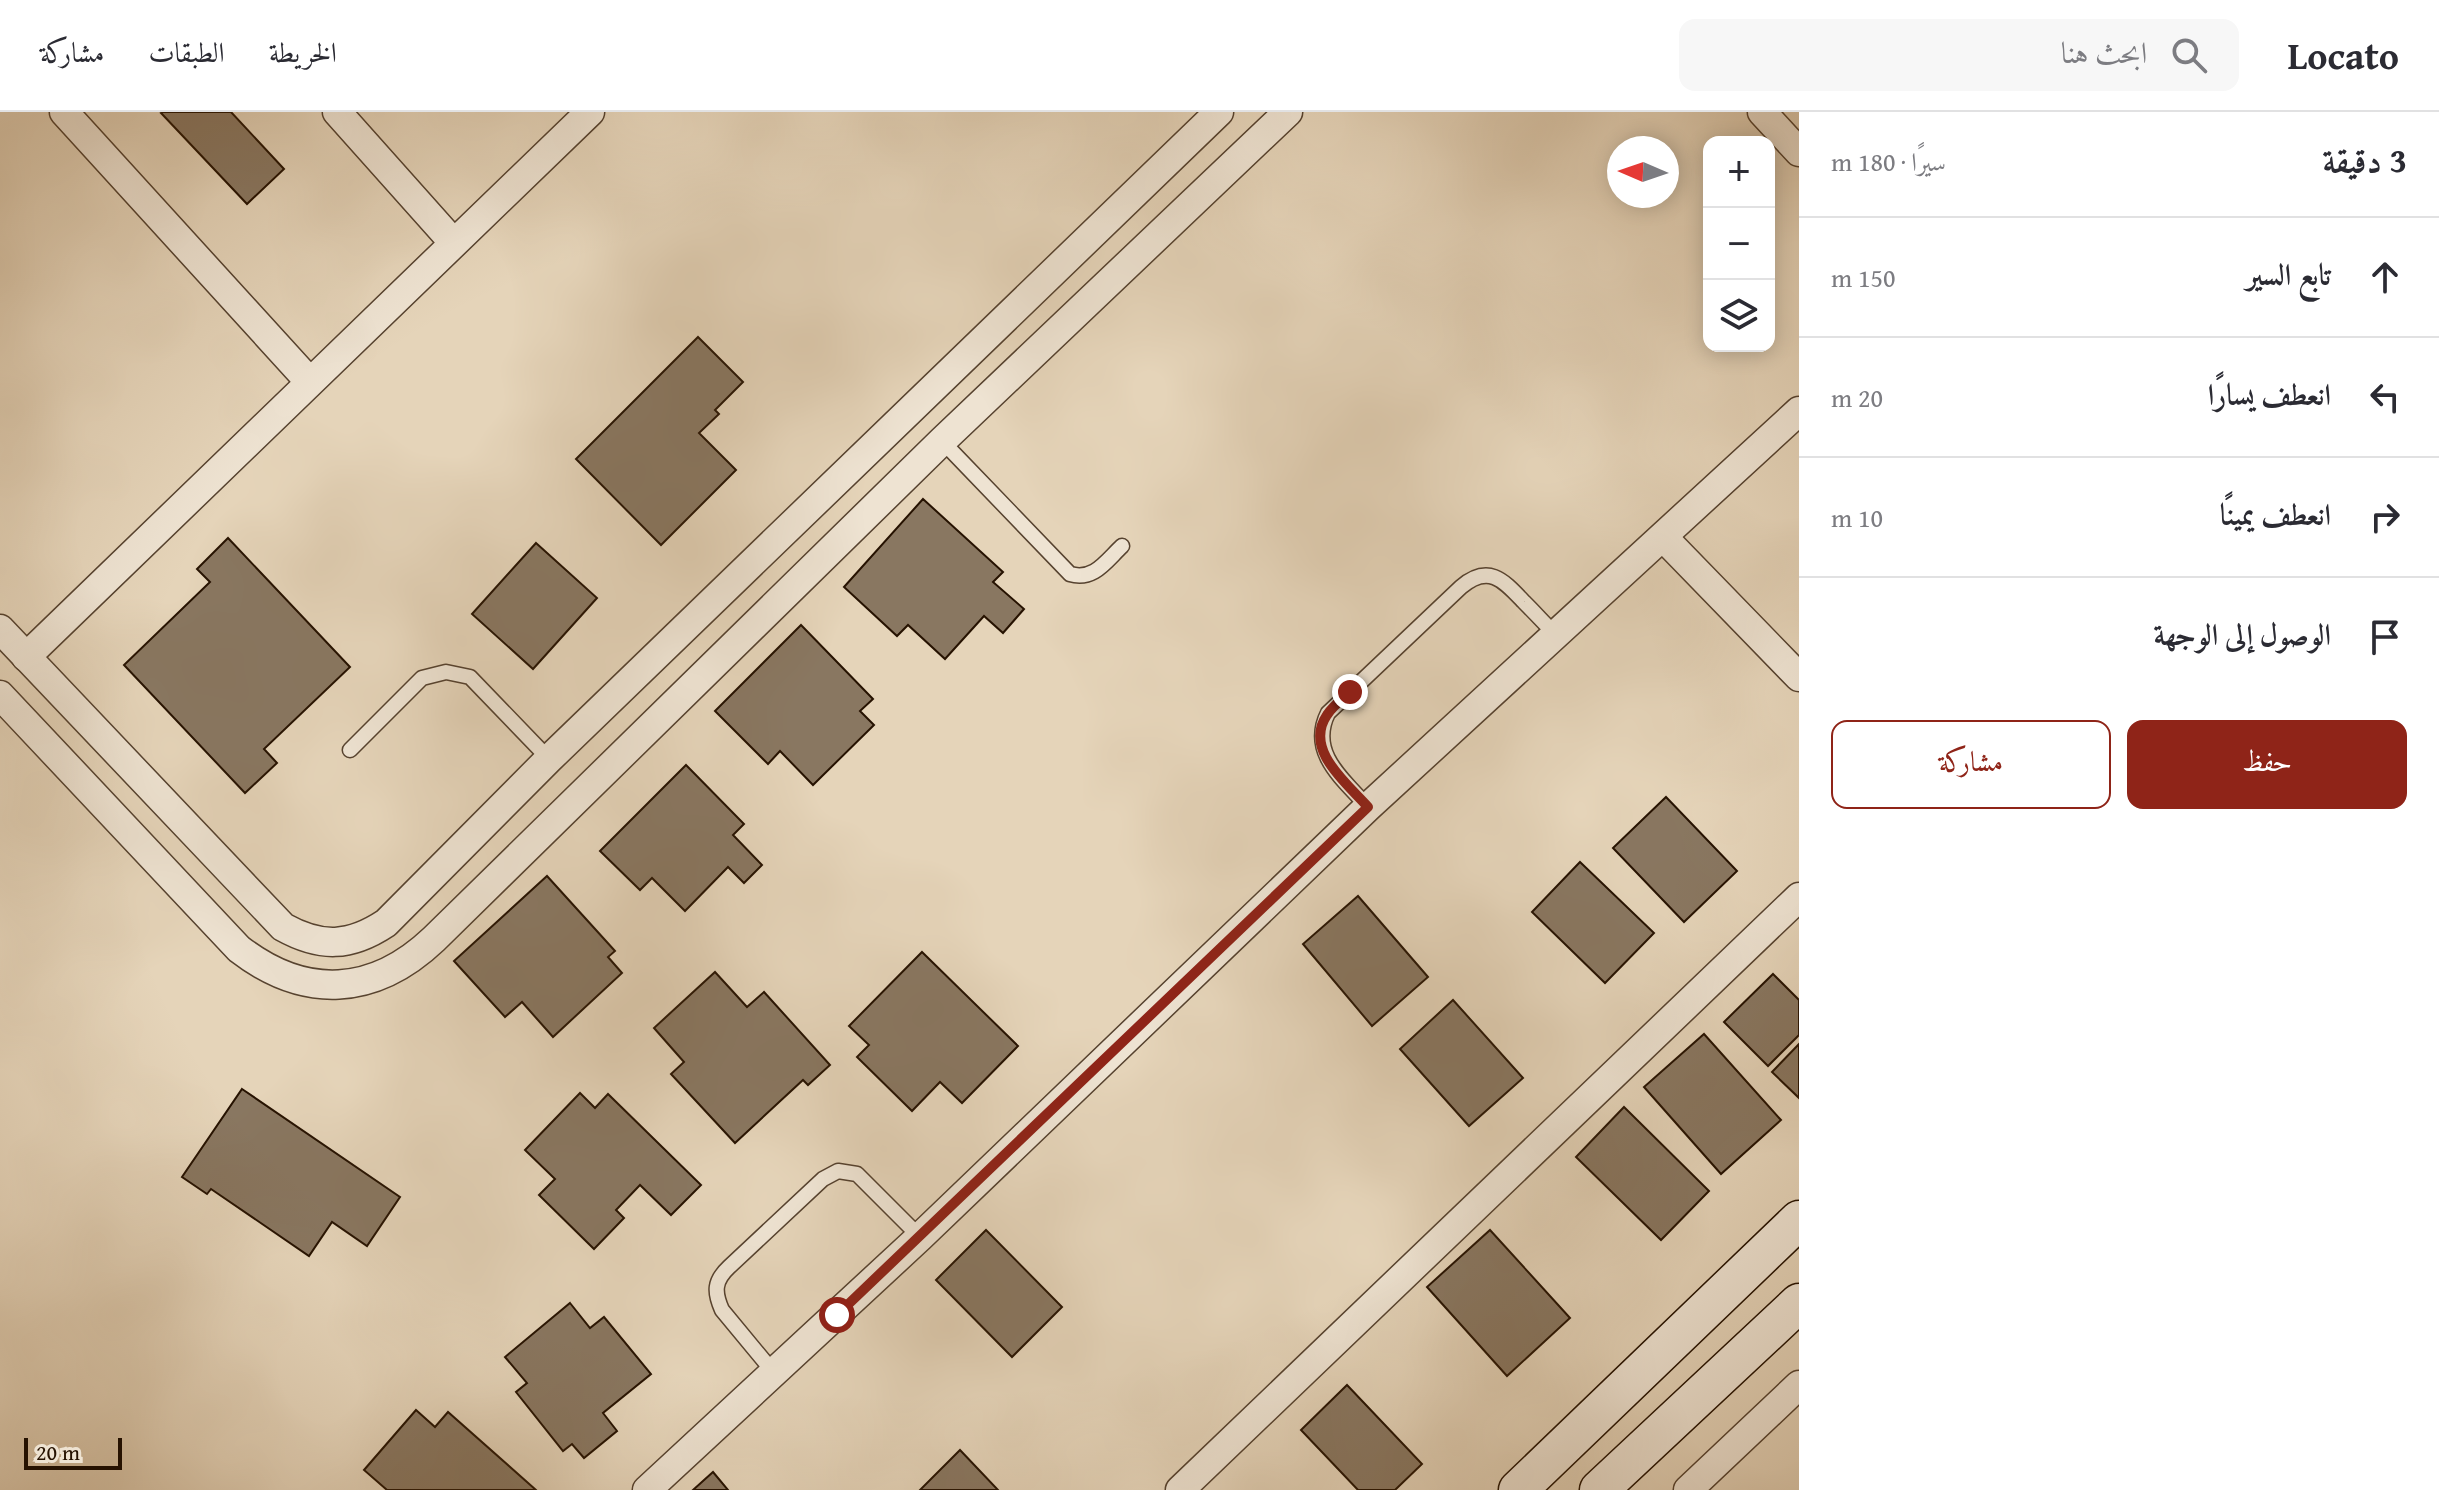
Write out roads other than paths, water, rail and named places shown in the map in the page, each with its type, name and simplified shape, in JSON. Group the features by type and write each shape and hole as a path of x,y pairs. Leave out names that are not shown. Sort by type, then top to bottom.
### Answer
{"main road":[{"path":"1518,1490 1799,1220"},
{"path":"1599,1490 1799,1303"}],"street":[{"path":"64,112 309,381"},
{"path":"337,112 453,242"},
{"path":"26,657 590,112"},
{"path":"0,629 283,927 319,942 355,939 386,923 549,759 1219,112"},
{"path":"1762,112 1799,152"},
{"path":"0,695 239,949 257,963 277,974 322,985 369,980 394,970 425,948 942,441 1283,114"},
{"path":"647,1490 920,1237 1368,807 1799,411"},
{"path":"1663,537 1799,677"},
{"path":"1180,1490 1799,897"},
{"path":"1688,1490 1799,1385"}],"lane":[{"path":"942,441 1070,574 1081,577 1092,575 1122,546"},
{"path":"1368,807 1328,762 1321,744 1323,723 1328,713 1461,587 1485,575 1503,580 1556,635"},
{"path":"350,750 422,678 446,672 470,677 549,759"},
{"path":"775,1374 722,1310 715,1286 720,1275 823,1179 838,1171 857,1174 920,1237"}]}
